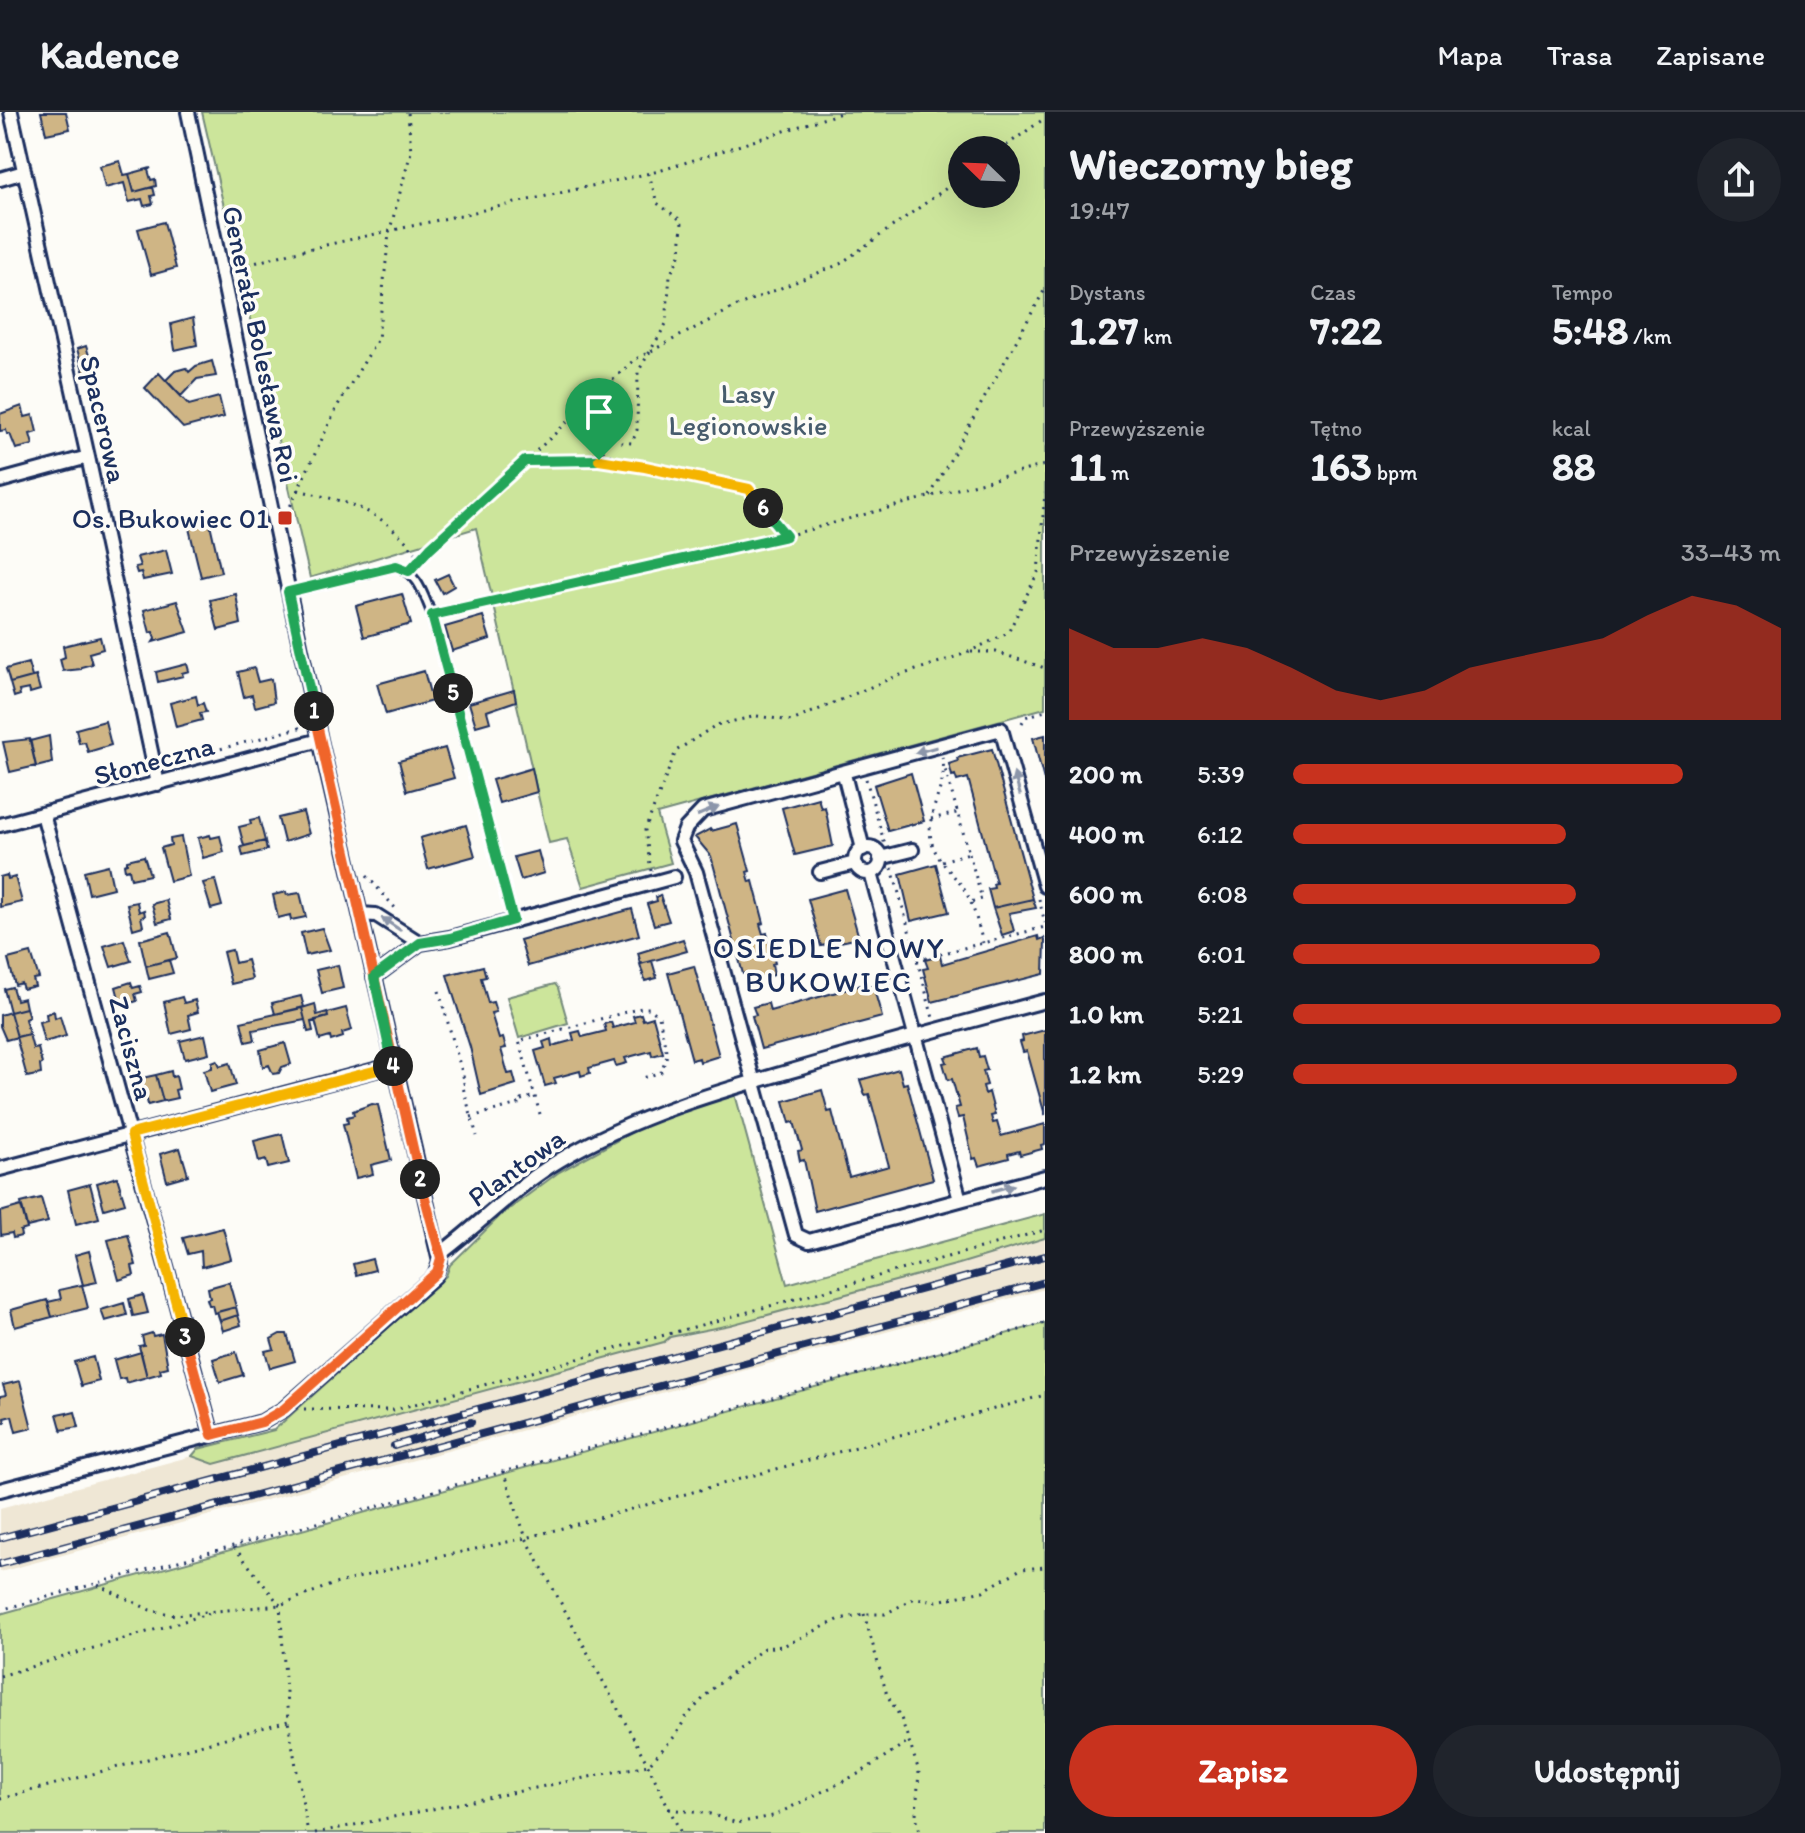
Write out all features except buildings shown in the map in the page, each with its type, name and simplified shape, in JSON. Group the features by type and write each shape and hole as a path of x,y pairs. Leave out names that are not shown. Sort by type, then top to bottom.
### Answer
{"street":[{"name":"Spacerowa","path":"11,112 158,784"},
{"name":"Generała Bolesława Roi","path":"188,112 320,740 440,1254"},
{"path":"0,179 24,172"},
{"path":"0,481 88,457"},
{"path":"1045,886 1001,729 845,779 703,810 686,828 681,841 696,872 796,1235 809,1241 1045,1177"},
{"name":"Słoneczna","path":"0,825 320,740"},
{"path":"845,779 863,849"},
{"name":"Zaciszna","path":"43,814 212,1435"},
{"path":"871,873 861,871 855,863 857,853 863,849 876,851 884,857"},
{"path":"871,873 884,857 912,850"},
{"path":"820,872 855,863"},
{"path":"871,873 960,1200"},
{"path":"374,977 420,943 450,938 674,877"},
{"path":"360,914 376,915 420,943"},
{"path":"754,1081 1045,1001"},
{"path":"0,1169 394,1065"},
{"name":"Plantowa","path":"0,1490 262,1422 284,1409 435,1276 440,1254 557,1161 658,1111 754,1081"}],"lane":[{"path":"288,592 396,566 409,571 417,579 432,615 513,920"}],"path":[{"path":"287,513 338,405 378,339 389,233 411,152 408,112"},
{"path":"222,273 262,259 649,174 844,112"},
{"path":"1020,136 1045,119"},
{"path":"625,464 587,441 587,428 594,421 609,424 622,442 632,443 637,430 638,372 666,324 670,275 680,255 682,221 657,203 649,174"},
{"path":"409,571 634,360 739,305 840,264 948,187"},
{"path":"930,496 1045,289"},
{"path":"525,461 599,460 749,489 786,536"},
{"path":"432,615 786,536 1045,465"},
{"path":"298,490 357,504 384,519 420,558"},
{"path":"652,883 645,830 676,751 716,725 757,716 792,721 1008,633 1038,572 1045,493"},
{"path":"967,652 996,652 1045,668"},
{"path":"1022,723 1025,717 1045,711"},
{"path":"941,753 982,899 970,902"},
{"path":"945,769 931,819 932,843 962,886 983,943"},
{"path":"845,779 866,774 884,857 936,1030"},
{"path":"931,819 957,813"},
{"path":"942,861 969,853"},
{"path":"917,960 1045,925 1038,898"},
{"path":"439,991 477,1136"},
{"path":"540,1114 519,1041 649,1008 659,1016 667,1055 661,1072 643,1078"},
{"path":"471,1117 522,1103 521,1100 535,1096"},
{"path":"284,1409 393,1410 1045,1230"},
{"path":"0,1610 1045,1323"},
{"path":"98,1585 150,1610 175,1615 280,1605 331,1585 526,1538 1045,1395"},
{"path":"503,1471 526,1538 648,1765 681,1833"},
{"path":"233,1546 280,1605 288,1721 308,1833"},
{"path":"315,1833 648,1765 711,1690 764,1648 783,1646 840,1619 885,1614 915,1598 937,1601 983,1591 1021,1569 1045,1567"},
{"path":"0,1676 225,1608"},
{"path":"864,1614 887,1695 910,1740 919,1771 916,1814 920,1833"},
{"path":"0,1799 288,1721"},
{"path":"669,1809 710,1814 737,1823 773,1816 860,1773 910,1740"}],"shaded area":[{"path":"1045,1239 1045,1289 0,1572 0,1508 192,1456 214,1464 670,1337 693,1334"}],"green space":[{"name":"Lasy Legionowskie","path":"202,112 1045,112 1045,708 657,814 671,863 583,887 567,839 549,843 476,528 310,578"},
{"path":"555,984 568,1023 519,1038 507,997"},
{"path":"735,1094 787,1284 1045,1214 1045,1238 730,1325 670,1337 664,1342 214,1464 192,1456 198,1449 274,1430 446,1276 450,1265 501,1215 559,1172 645,1125"},
{"path":"1045,1323 1045,1833 0,1833 0,1614"}],"railway":[{"path":"0,1538 1045,1256"},
{"path":"0,1564 1045,1282"},
{"path":"394,1446 471,1422"}],"place":[{"name":"Os. Bukowiec 01","path":"285,518"}],"district":[{"name":"OSIEDLE NOWY BUKOWIEC","path":"829,965"}],"route":[{"path":"599,460 525,461 409,571 396,566 288,592 320,740 374,977 379,996 414,1155 441,1258 435,1276 284,1409 262,1422 212,1435 131,1134 394,1065 374,977 420,943 513,920 432,615 786,536 749,489 599,460"}]}
